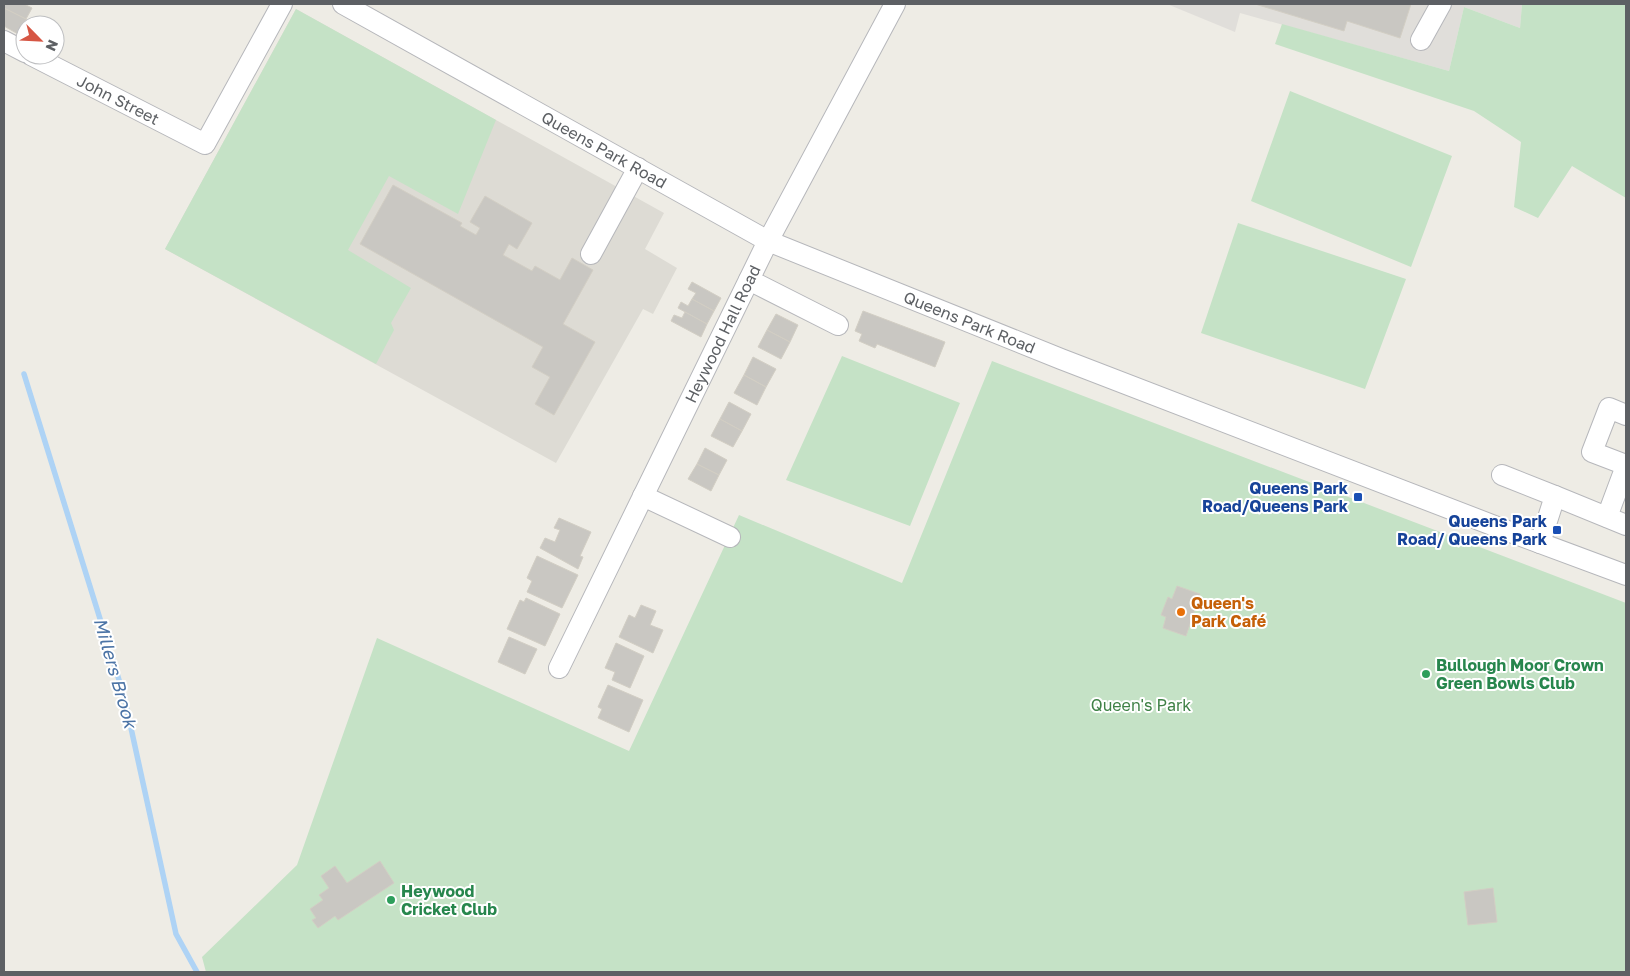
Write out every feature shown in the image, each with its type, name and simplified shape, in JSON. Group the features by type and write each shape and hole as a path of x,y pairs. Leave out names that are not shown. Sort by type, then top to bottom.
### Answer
{"street":[{"name":"John Street","path":"50,65 204,144 282,4"},
{"name":"Queens Park Road","path":"343,4 768,241 1062,359 1626,575"},
{"name":"Heywood Hall Road","path":"559,668 768,241 895,4"},
{"path":"1420,40 1441,4"},
{"path":"591,254 638,168"},
{"path":"749,280 838,325"},
{"path":"1607,517 1626,465 1592,452 1609,408 1626,414"},
{"path":"1502,475 1626,524"},
{"path":"643,496 730,537"},
{"path":"1540,543 1555,496"}],"shaded area":[{"path":"1167,4 1522,4 1520,28 1464,7 1449,71 1240,13 1235,32"},
{"path":"296,9 664,213 645,249 677,268 653,314 643,309 556,463 165,249"}],"green space":[{"path":"1522,4 1626,4 1626,198 1572,166 1538,218 1514,207 1521,142 1474,111 1275,44 1282,24 1449,71 1464,7 1520,28"},
{"path":"296,9 496,120 458,214 389,176 348,250 411,288 391,323 394,330 376,364 165,249"},
{"path":"1290,91 1452,156 1411,267 1251,201"},
{"path":"1238,223 1406,279 1365,389 1201,333"},
{"path":"842,356 960,403 910,526 786,480"},
{"name":"Queen's Park","path":"992,361 1626,603 1626,972 206,972 202,957 297,865 377,638 629,751 739,515 902,583"}],"building":[{"path":"5,4 24,4 32,8 28,15 18,15 4,8"},
{"path":"1255,4 1411,4 1400,38 1347,21 1344,31"},
{"path":"4,8 18,15 15,15 15,32 4,26"},
{"path":"393,185 462,223 460,226 476,235 480,228 470,222 485,196 532,223 517,249 509,244 503,255 532,271 535,266 560,280 572,258 593,270 563,324 595,342 554,415 535,404 550,377 532,367 543,347 360,244"},
{"path":"692,282 721,298 714,311 692,299 696,293 688,289"},
{"path":"692,299 714,311 707,324 678,308 681,302 688,306"},
{"path":"863,311 945,342 935,367 877,344 875,348 859,341 862,334 855,331"},
{"path":"685,312 707,324 701,337 671,321 674,315 682,318"},
{"path":"776,314 798,325 790,342 767,330"},
{"path":"767,330 790,342 781,359 758,347"},
{"path":"753,357 776,369 766,387 744,375"},
{"path":"744,375 766,387 757,405 734,393"},
{"path":"729,402 751,414 742,431 720,419"},
{"path":"720,419 742,431 733,447 711,436"},
{"path":"705,448 727,460 719,475 697,464"},
{"path":"697,464 719,475 711,491 688,479"},
{"path":"559,518 591,532 580,556 583,557 578,569 540,548 545,538 555,542 560,530 554,528"},
{"path":"537,556 578,575 562,608 527,592 532,581 527,578"},
{"path":"1177,586 1200,594 1186,636 1163,628 1166,617 1161,615 1168,597 1172,599"},
{"path":"526,598 560,614 545,646 507,629 520,600 524,602"},
{"path":"641,605 656,611 650,625 663,630 653,653 619,637 629,615 635,618"},
{"path":"509,637 537,649 525,674 498,662"},
{"path":"616,643 644,656 630,688 612,680 615,672 605,668"},
{"path":"608,685 643,700 629,732 598,718 602,709 598,707"},
{"path":"380,861 394,883 338,920 335,916 318,928 312,920 316,918 310,909 323,900 319,895 329,888 321,876 335,866 347,883"},
{"path":"1493,888 1497,922 1468,925 1464,892"}],"waterway":[{"name":"Millers Brook","path":"24,374 124,696 176,934 197,972"}],"place":[{"name":"Queens Park Road/Queens Park","path":"1358,497"},
{"name":"Queens Park Road/ Queens Park","path":"1557,530"},
{"name":"Queen's Park Café","path":"1181,612"},
{"name":"Bullough Moor Crown Green Bowls Club","path":"1426,674"},
{"name":"Heywood Cricket Club","path":"391,900"}]}
